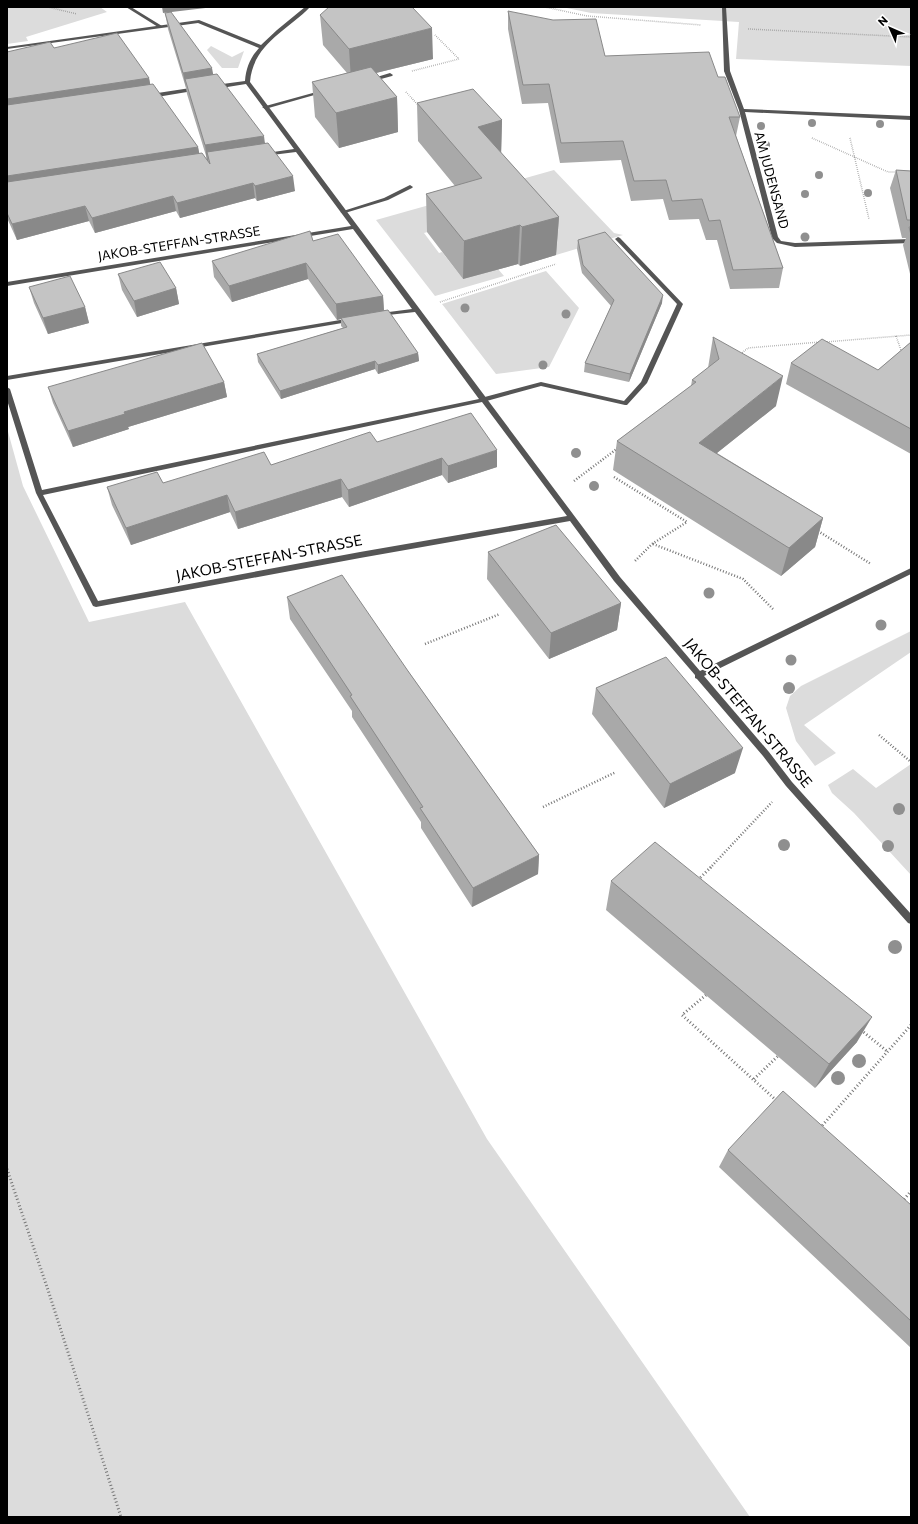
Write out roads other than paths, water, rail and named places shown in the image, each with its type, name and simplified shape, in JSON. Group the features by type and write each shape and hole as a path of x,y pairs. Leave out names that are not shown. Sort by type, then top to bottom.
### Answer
{"street":[{"path":"128,7 160,26"},
{"path":"144,98 247,82 249,64 262,47 308,7"},
{"name":"AM JUDENSAND","path":"724,7 727,71 742,110 775,238 779,242 786,245 795,246 911,241"},
{"path":"7,48 160,26 199,22 262,47"},
{"path":"360,82 390,75"},
{"name":"JAKOB-STEFFAN-STRASSE","path":"247,82 617,579 790,784 911,920"},
{"path":"265,107 330,90"},
{"name":"AM JUDENSAND","path":"742,110 911,118"},
{"path":"256,156 297,150"},
{"path":"343,212 383,200 399,194 410,187"},
{"name":"JAKOB-STEFFAN-STRASSE","path":"7,284 354,227"},
{"path":"39,493 483,400 541,384 625,403 644,383 680,304 618,239"},
{"path":"374,317 416,310"},
{"path":"7,378 358,319"},
{"name":"JAKOB-STEFFAN-STRASSE","path":"7,389 39,493 96,604 571,518"},
{"path":"698,676 911,571"}]}
